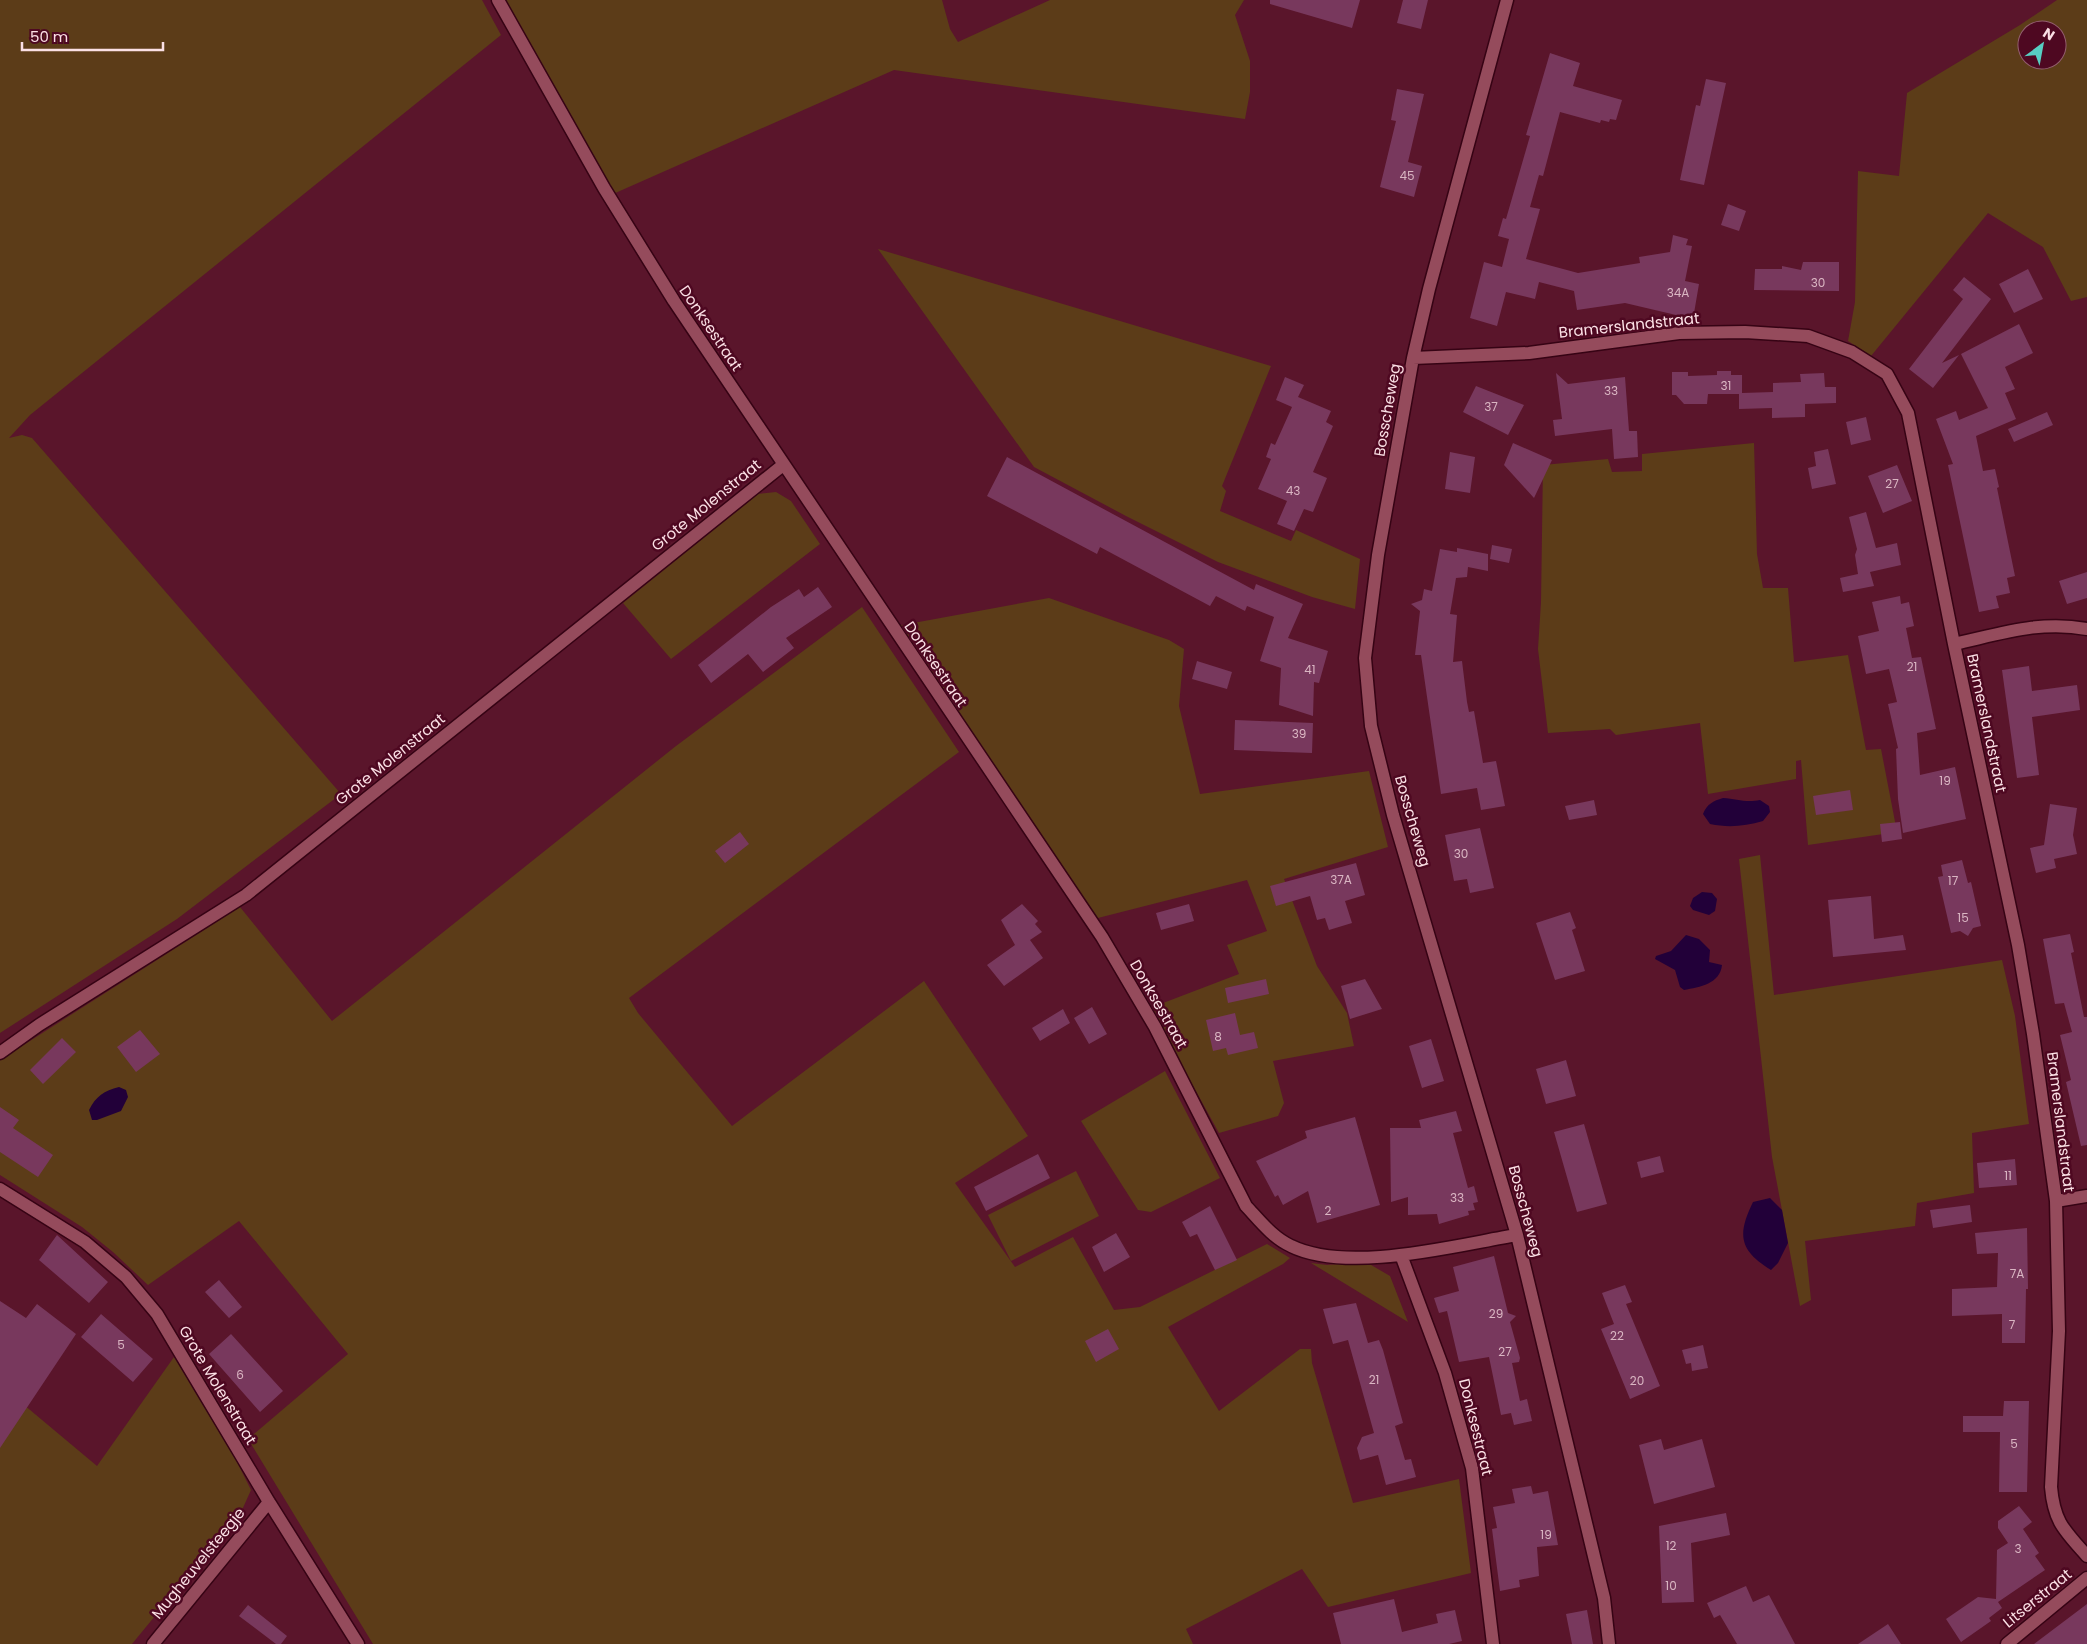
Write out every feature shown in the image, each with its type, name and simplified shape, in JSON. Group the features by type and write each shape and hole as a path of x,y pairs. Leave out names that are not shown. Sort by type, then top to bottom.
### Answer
{"street":[{"name":"Donksestraat","path":"498,0 604,188 674,301 1102,937 1155,1026 1246,1206 1268,1230 1290,1246 1316,1256 1342,1258 1401,1255 1517,1235"},
{"name":"Bosscheweg","path":"1507,0 1429,289 1413,358 1378,555 1365,658 1371,726 1393,816 1517,1235 1604,1598 1609,1644"},
{"name":"Bramerslandstraat","path":"1413,358 1530,353 1679,333 1716,332 1808,336 1852,352 1886,374 1908,413 1954,644 2018,945 2033,1034 2056,1201 2059,1331 2051,1487 2053,1509 2063,1529 2087,1556"},
{"name":"Grote Molenstraat","path":"0,1053 39,1025 246,895 783,464"},
{"path":"1954,644 2039,625 2065,625 2087,629"},
{"name":"Grote Molenstraat","path":"0,1188 85,1242 126,1277 157,1314 269,1502 358,1644"},
{"path":"2056,1201 2087,1196"},
{"name":"Donksestraat","path":"1401,1255 1445,1373 1472,1468 1493,1644"},
{"name":"Mugheuvelsteegje","path":"153,1644 269,1502"},
{"name":"Litserstraat","path":"2007,1644 2087,1578"}],"shaded area":[{"path":"0,0 482,0 501,35 30,415 9,438 22,435 32,438 341,794 177,919 0,1033"},
{"path":"504,0 942,0 950,29 958,42 1050,0 1244,0 1235,15 1250,61 1250,92 1245,119 894,70 613,194"},
{"path":"2057,0 2087,0 2087,297 2071,301 2043,247 1988,213 1871,356 1848,341 1855,302 1858,171 1899,176 1907,93 2017,27 2017,70 2067,70 2067,20 2027,20"},
{"path":"878,249 1271,366 1222,486 1226,491 1220,511 1291,541 1296,530 1360,559 1355,609 1312,597 1218,562 1034,467"},
{"path":"1754,443 1757,554 1763,588 1788,588 1794,662 1848,655 1866,750 1881,749 1897,832 1808,845 1801,760 1796,761 1796,779 1708,794 1700,723 1616,735 1610,729 1548,733 1538,649 1541,602 1543,465 1608,459 1612,472 1642,471 1642,454"},
{"path":"776,492 791,501 820,544 671,659 623,603 758,494"},
{"path":"1049,598 1169,640 1184,649 1179,706 1200,794 1369,771 1388,847 1284,879 1317,966 1347,1013 1354,1046 1273,1061 1284,1103 1278,1116 1219,1133 1150,1008 1239,974 1227,945 1267,931 1247,880 1094,919 897,626"},
{"path":"862,607 959,752 629,998 638,1013 732,1126 924,981 1028,1136 955,1183 1015,1267 1073,1237 1114,1310 1140,1307 1267,1244 1290,1258 1283,1264 1168,1327 1219,1411 1300,1349 1311,1349 1312,1363 1353,1503 1459,1479 1471,1573 1328,1607 1302,1569 1186,1629 1193,1644 373,1644 248,1439 348,1354 239,1221 148,1285 113,1252 82,1227 0,1175 0,1060 240,907 332,1021 676,746"},
{"path":"1723,798 1746,801 1760,800 1769,806 1770,812 1763,821 1750,824 1730,826 1710,824 1703,814 1706,808 1716,800"},
{"path":"1760,855 1774,995 2002,960 2015,1016 2029,1124 1972,1133 1974,1193 1917,1203 1915,1226 1805,1241 1811,1300 1800,1306 1772,1157 1739,859"},
{"path":"1702,892 1712,893 1717,899 1715,911 1709,915 1693,910 1690,906 1693,898"},
{"path":"1686,935 1699,939 1710,950 1709,962 1722,965 1717,976 1708,984 1684,990 1680,987 1675,970 1655,959 1656,956 1671,951"},
{"path":"1165,1071 1220,1178 1151,1212 1138,1210 1081,1121"},
{"path":"119,1087 126,1090 128,1097 121,1111 92,1120 89,1110 95,1101 105,1092"},
{"path":"1076,1171 1099,1216 1011,1261 988,1215"},
{"path":"1770,1198 1782,1210 1788,1243 1778,1263 1771,1270 1752,1256 1744,1241 1743,1233 1753,1202"},
{"path":"1366,1262 1390,1276 1408,1322 1311,1263 1327,1265"},
{"path":"174,1357 236,1460 251,1490 242,1510 132,1644 0,1644 0,1395 5,1389 97,1466"}],"building":[{"path":"1270,0 1360,0 1352,28 1270,4"},
{"path":"1403,0 1428,0 1421,29 1397,23"},
{"path":"1550,53 1580,63 1573,86 1622,100 1616,120 1610,119 1609,122 1601,120 1600,123 1560,112 1543,176 1539,175 1530,207 1540,209 1526,259 1578,273 1640,263 1639,257 1670,252 1673,235 1688,239 1686,245 1692,246 1685,281 1699,284 1693,319 1625,303 1577,310 1574,291 1539,282 1535,299 1506,292 1497,326 1470,318 1484,262 1502,267 1509,239 1498,236 1503,218 1506,219 1530,136 1526,135"},
{"path":"1706,79 1726,83 1704,185 1680,180 1696,105 1700,106"},
{"path":"1397,89 1424,94 1408,162 1422,166 1414,197 1380,187 1396,121 1391,120"},
{"path":"1728,204 1746,211 1739,231 1721,225"},
{"path":"1803,262 1839,262 1839,291 1754,290 1755,269 1782,269 1782,266 1801,270"},
{"path":"2028,269 2043,299 2014,313 1999,284"},
{"path":"1964,277 1991,299 1942,363 1959,355 1933,388 1909,369 1963,299 1953,290"},
{"path":"2019,324 2033,353 2005,367 2015,389 2005,393 2016,419 1976,436 1983,471 1995,469 1999,487 1997,488 2015,576 2007,578 2010,593 1996,596 1999,608 1979,612 1948,465 1953,464 1936,419 1956,411 1959,420 1988,408 1961,354"},
{"path":"1717,371 1731,371 1731,375 1742,375 1742,393 1773,392 1773,383 1801,382 1800,374 1824,373 1825,387 1836,387 1836,403 1805,404 1805,417 1772,418 1772,408 1739,409 1739,394 1708,394 1707,404 1684,404 1676,395 1672,395 1672,372 1688,372 1688,376 1717,375"},
{"path":"1556,373 1568,384 1625,377 1629,431 1637,431 1638,457 1614,459 1612,429 1555,436 1553,420 1562,419"},
{"path":"1285,377 1304,385 1298,397 1331,411 1326,422 1333,426 1313,472 1327,478 1313,512 1304,509 1294,531 1277,524 1287,501 1258,489 1271,459 1266,457 1271,443 1275,445 1292,407 1276,400"},
{"path":"1476,386 1524,405 1508,435 1463,412"},
{"path":"2047,412 2053,425 2014,442 2008,429"},
{"path":"1866,417 1871,440 1851,445 1846,422"},
{"path":"1513,443 1552,460 1534,498 1504,465"},
{"path":"1828,449 1836,484 1812,489 1808,468 1816,466 1814,452"},
{"path":"1450,452 1475,457 1470,493 1445,489"},
{"path":"1007,457 1254,590 1256,584 1303,604 1288,638 1328,651 1319,683 1314,682 1313,716 1279,705 1281,668 1260,661 1274,617 1247,606 1245,611 1216,596 1210,606 1100,547 1097,554 987,496"},
{"path":"1897,465 1912,501 1883,513 1868,476"},
{"path":"1866,512 1876,548 1897,543 1901,565 1870,572 1874,586 1843,592 1840,578 1858,574 1855,555 1857,549 1849,517"},
{"path":"1492,545 1512,549 1509,563 1490,559"},
{"path":"1457,548 1488,554 1488,571 1468,567 1467,577 1456,578 1450,614 1457,615 1453,662 1462,661 1469,712 1474,711 1483,763 1496,761 1505,806 1481,810 1477,788 1441,794 1421,655 1415,655 1420,611 1411,604 1422,600 1424,589 1432,591 1440,549 1457,552"},
{"path":"2087,572 2087,598 2067,604 2059,581"},
{"path":"818,587 832,607 786,638 794,648 763,672 748,654 711,683 698,665 771,607 799,589 804,597"},
{"path":"1900,596 1901,604 1909,602 1914,626 1906,628 1912,658 1921,657 1936,729 1917,733 1920,775 1955,767 1966,819 1903,833 1898,799 1896,749 1898,748 1888,704 1897,702 1889,669 1866,674 1858,636 1879,631 1872,602"},
{"path":"1197,661 1232,672 1227,689 1192,679"},
{"path":"2029,666 2032,691 2077,685 2080,710 2032,717 2039,775 2017,778 2002,670"},
{"path":"1235,720 1313,723 1312,753 1234,750"},
{"path":"1850,790 1853,810 1816,815 1813,796"},
{"path":"1594,800 1597,815 1569,820 1565,806"},
{"path":"2050,804 2077,808 2073,835 2077,854 2054,859 2056,868 2036,873 2030,848 2044,845"},
{"path":"1900,822 1902,839 1882,842 1880,824"},
{"path":"1480,828 1494,888 1470,893 1467,879 1454,881 1445,835"},
{"path":"740,832 749,844 725,863 715,851"},
{"path":"1962,860 1968,883 1971,882 1981,926 1973,928 1968,936 1960,931 1951,933 1938,877 1943,876 1941,865"},
{"path":"1356,863 1365,895 1345,901 1352,923 1329,930 1325,918 1317,920 1310,896 1276,906 1270,886"},
{"path":"1871,896 1874,939 1903,935 1906,950 1833,957 1828,900"},
{"path":"1022,904 1038,921 1035,924 1042,932 1030,940 1043,958 1004,986 987,965 1015,945 1001,920"},
{"path":"1189,904 1194,921 1161,930 1156,913"},
{"path":"1570,912 1576,928 1572,930 1585,971 1555,980 1536,923"},
{"path":"2070,934 2074,952 2071,953 2084,1017 2087,1017 2087,1145 2081,1146 2066,1082 2071,1080 2060,1035 2072,1032 2064,1003 2055,1004 2043,939"},
{"path":"1266,979 1269,994 1228,1003 1225,988"},
{"path":"1365,979 1382,1009 1350,1019 1341,986"},
{"path":"1092,1007 1107,1034 1089,1044 1074,1018"},
{"path":"1063,1009 1070,1023 1040,1041 1032,1028"},
{"path":"1235,1013 1240,1035 1254,1032 1258,1048 1228,1055 1226,1048 1213,1051 1206,1020"},
{"path":"140,1030 160,1054 136,1072 117,1047"},
{"path":"62,1038 76,1052 43,1084 30,1070"},
{"path":"1431,1039 1444,1081 1422,1088 1409,1046"},
{"path":"1566,1060 1576,1096 1546,1104 1536,1069"},
{"path":"0,1107 19,1120 13,1128 53,1155 38,1177 0,1152"},
{"path":"1456,1111 1462,1131 1453,1133 1468,1188 1474,1186 1478,1202 1473,1203 1475,1210 1468,1211 1469,1215 1439,1224 1437,1214 1408,1215 1408,1197 1391,1202 1390,1128 1421,1128 1419,1120"},
{"path":"1355,1117 1380,1205 1317,1223 1308,1191 1283,1205 1278,1195 1275,1197 1256,1161 1307,1138 1305,1131"},
{"path":"1584,1124 1607,1204 1577,1212 1554,1132"},
{"path":"1038,1154 1050,1178 986,1211 974,1187"},
{"path":"1660,1156 1664,1172 1641,1178 1637,1162"},
{"path":"2015,1159 2017,1185 1979,1188 1977,1163"},
{"path":"1970,1205 1972,1222 1933,1228 1930,1210"},
{"path":"1210,1206 1237,1260 1215,1270 1197,1234 1190,1237 1182,1222"},
{"path":"2027,1228 2028,1289 2026,1289 2025,1343 2002,1343 2002,1314 1952,1316 1952,1289 1997,1287 1998,1253 1977,1254 1975,1233"},
{"path":"1116,1233 1130,1257 1104,1272 1092,1247"},
{"path":"57,1235 108,1282 89,1303 39,1260"},
{"path":"1494,1256 1508,1313 1516,1316 1510,1322 1520,1358 1519,1362 1512,1363 1520,1401 1527,1399 1532,1421 1514,1425 1511,1413 1501,1415 1489,1357 1459,1362 1447,1311 1439,1313 1434,1298 1459,1291 1453,1267"},
{"path":"219,1280 242,1307 229,1318 205,1292"},
{"path":"1625,1285 1632,1302 1626,1304 1660,1386 1630,1399 1601,1329 1614,1324 1602,1293"},
{"path":"0,1301 26,1318 37,1304 76,1334 0,1448"},
{"path":"1356,1303 1368,1343 1379,1340 1383,1350 1403,1423 1395,1426 1405,1460 1411,1459 1416,1477 1386,1485 1378,1455 1360,1460 1357,1448 1362,1437 1374,1433 1348,1340 1333,1344 1323,1309"},
{"path":"101,1314 153,1359 133,1382 81,1337"},
{"path":"1108,1329 1119,1349 1096,1362 1085,1341"},
{"path":"231,1334 283,1391 260,1412 209,1354"},
{"path":"1703,1345 1708,1368 1692,1371 1691,1363 1686,1364 1682,1350"},
{"path":"2004,1401 2029,1401 2027,1492 1999,1492 2000,1432 1963,1432 1963,1416 2003,1416"},
{"path":"1661,1439 1664,1450 1702,1439 1715,1487 1654,1504 1639,1445"},
{"path":"1531,1486 1533,1494 1548,1491 1558,1545 1537,1547 1539,1576 1519,1580 1520,1587 1500,1591 1492,1529 1497,1528 1493,1507 1515,1503 1512,1489"},
{"path":"2019,1506 2032,1522 2023,1529 2039,1553 2035,1556 2045,1570 1998,1602 2002,1608 1989,1618 1991,1621 1961,1642 1946,1619 1978,1597 1996,1599 1997,1550 2008,1543 1998,1528 1998,1521"},
{"path":"1726,1513 1730,1535 1691,1543 1694,1602 1662,1603 1659,1526"},
{"path":"1746,1586 1753,1602 1769,1595 1795,1644 1737,1644 1720,1615 1714,1618 1707,1603"},
{"path":"1394,1599 1402,1632 1438,1623 1436,1614 1455,1610 1462,1641 1449,1644 1341,1644 1333,1613"},
{"path":"2087,1604 2087,1644 2034,1644"},
{"path":"248,1605 287,1636 281,1644 276,1644 239,1616"},
{"path":"1587,1610 1593,1644 1572,1644 1566,1614"},
{"path":"1888,1624 1901,1644 1858,1644"}]}
